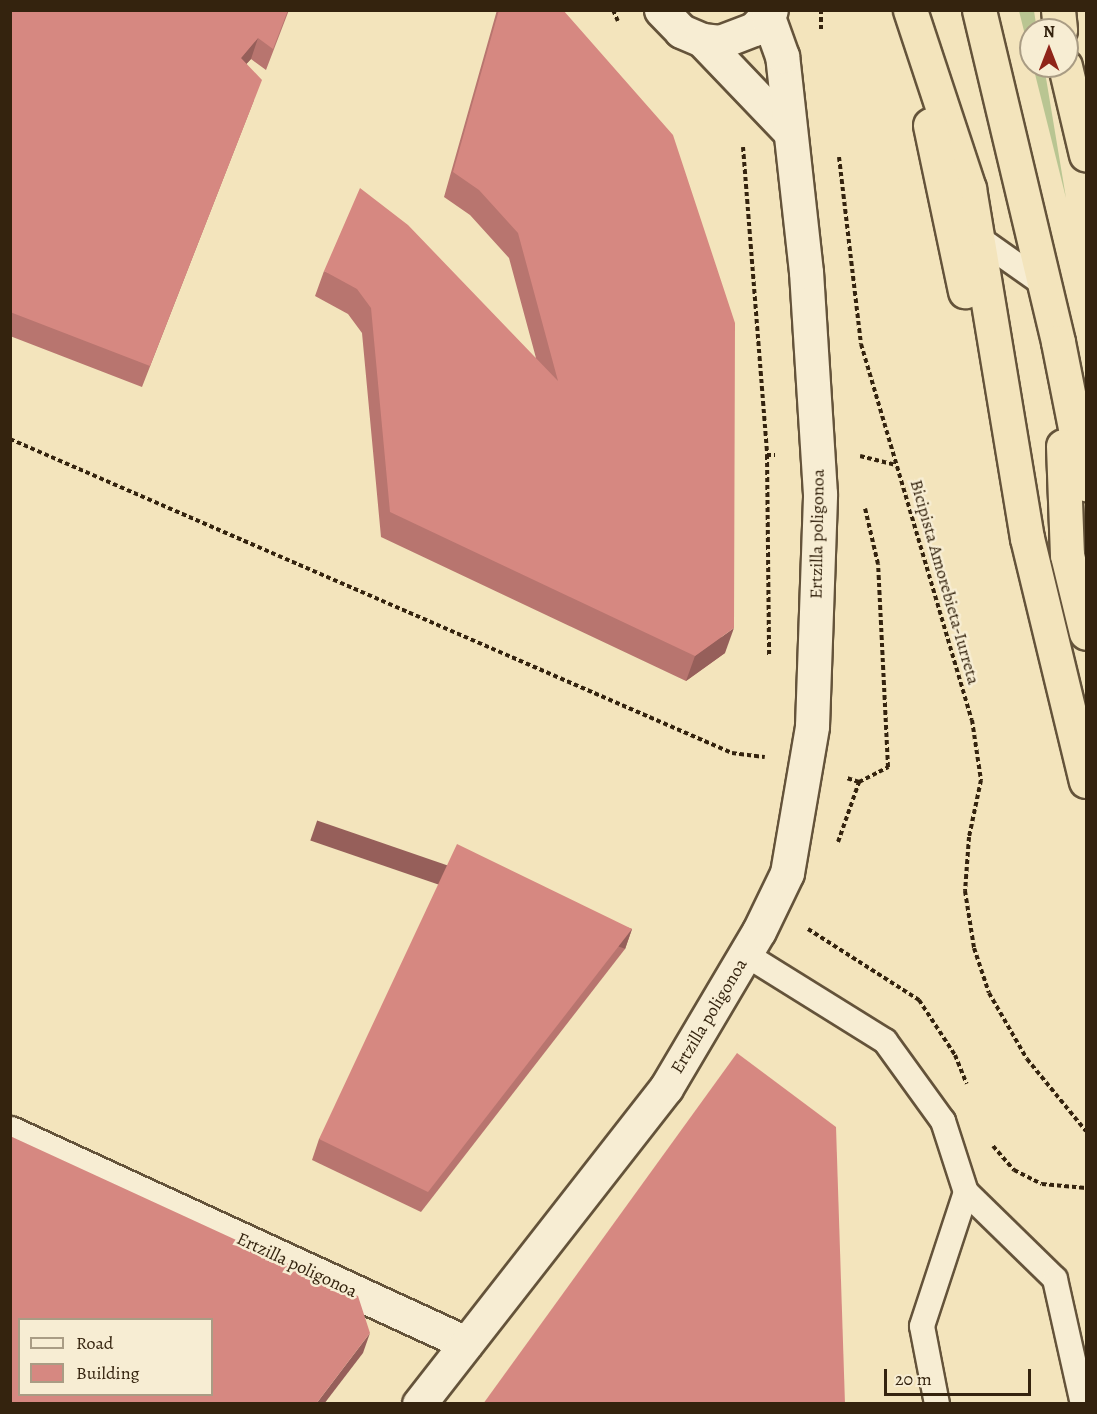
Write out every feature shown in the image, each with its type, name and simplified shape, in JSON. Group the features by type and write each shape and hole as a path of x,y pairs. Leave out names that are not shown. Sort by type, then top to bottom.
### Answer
{"highway":[{"path":"978,10 1058,342 1086,484"},
{"path":"911,13 949,217 975,340 999,373"},
{"path":"911,13 969,188 1027,538 1086,781"},
{"path":"1068,78 1086,155"},
{"path":"1058,342 1086,411"},
{"path":"1058,342 1067,555 1086,633"}],"street":[{"path":"662,10 681,31 702,40 788,130"},
{"path":"702,40 738,38 770,14"},
{"name":"Ertzilla poligonoa","path":"10,1133 466,1344 666,1088 746,954 787,873 812,726 820,494 806,272 788,130 783,56 770,14"},
{"path":"419,1404 466,1344"}],"lane":[{"path":"949,217 1045,285"},
{"path":"746,954 885,1041 943,1122 966,1192 1055,1279 1083,1404"},
{"path":"937,1404 922,1326 966,1192"}],"path":[{"path":"614,10 626,30"},
{"path":"821,10 822,40"},
{"path":"742,144 767,455 769,665"},
{"name":"Bicipista Amorebieta-Iurreta","path":"838,152 861,344 974,730 981,780 969,837 965,891 974,948 989,993 1027,1059 1086,1131"},
{"path":"10,439 732,753 769,758"},
{"path":"851,453 897,465"},
{"path":"767,455 784,455"},
{"path":"862,456 862,468"},
{"path":"837,845 859,782 888,767 878,564 863,502"},
{"path":"762,757 764,746"},
{"path":"842,776 859,782"},
{"path":"812,919 808,930 919,1000 955,1054 971,1094"},
{"path":"991,1143 1014,1170 1042,1184 1086,1188"}],"green space":[{"path":"1019,11 1034,11 1035,18 1021,18"},
{"path":"1036,78 1046,78 1066,198"}],"building":[{"path":"10,10 288,10 273,49 258,38 241,58 262,80 150,366 10,312"},
{"path":"499,10 563,10 673,135 735,323 734,628 695,656 390,512 371,308 357,289 324,271 360,188 408,225 558,381 518,233 479,190 453,172"},
{"path":"457,844 632,929 428,1192 319,1139"},
{"path":"737,1053 836,1127 845,1404 483,1404"},
{"path":"10,1136 358,1296 370,1333 316,1404 10,1404"}]}
